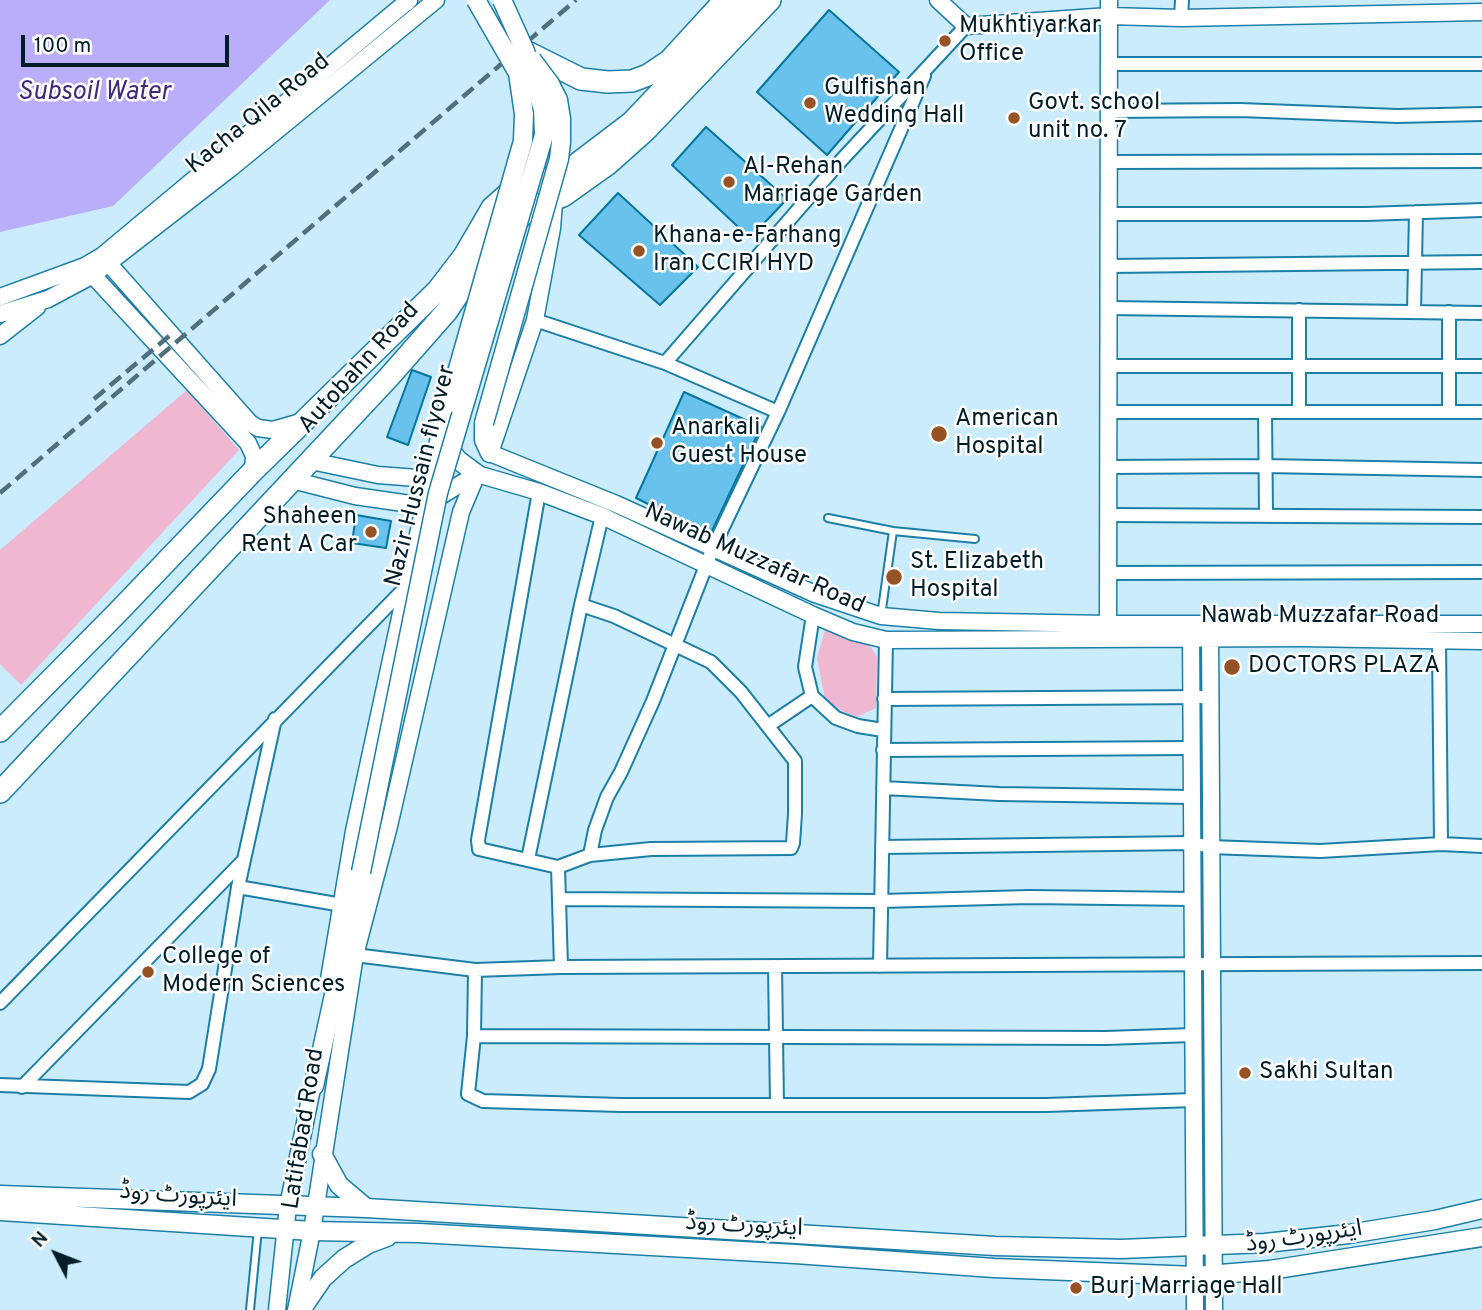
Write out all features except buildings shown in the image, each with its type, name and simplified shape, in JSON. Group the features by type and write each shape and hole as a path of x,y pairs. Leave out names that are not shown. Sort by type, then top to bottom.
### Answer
{"highway":[{"path":"525,51 581,79 632,81 648,75 669,61 725,0"},
{"name":"Autobahn Road","path":"0,731 253,471 438,290 464,257 492,208 511,191 565,173 632,122 748,0"},
{"name":"Autobahn Road","path":"0,792 311,461 447,311 495,239 531,208 563,196 608,164 645,131 770,0"},
{"path":"0,748 31,716 44,687"},
{"path":"0,772 49,721 70,718"}],"main road":[{"path":"476,0 518,73 539,97"},
{"name":"Nazir Hussain flyover","path":"361,872 438,493 542,146 545,124 539,97 525,51 502,0"},
{"path":"489,453 484,440 484,424 559,159 561,142 558,100 550,84 525,51"},
{"path":"430,480 523,141 524,114 518,73"},
{"path":"449,404 449,438 453,452 458,460 477,474"},
{"path":"355,956 361,872"},
{"path":"314,1086 361,872"},
{"path":"322,1154 339,1185 366,1208"},
{"name":"ایئرپورٹ روڈ","path":"0,1195 366,1208 995,1246 1121,1249 1265,1242 1349,1234 1435,1220 1482,1209"},
{"name":"ایئرپورٹ روڈ","path":"0,1211 312,1231 419,1233 994,1268 1195,1276 1270,1270 1482,1237"},
{"path":"299,1310 323,1278 344,1259 368,1244 394,1234"}],"street":[{"name":"Kacha Qila Road","path":"105,259 231,168 436,0"},
{"path":"938,0 966,26"},
{"path":"1181,18 1182,0"},
{"name":"Kacha Qila Road","path":"105,259 408,1"},
{"path":"1108,624 1109,8"},
{"path":"665,363 836,166 966,26 1109,8 1181,18 1482,12"},
{"path":"1109,64 1482,64"},
{"path":"590,855 595,830 607,797 621,772 675,645 705,566 778,412 928,67"},
{"path":"1109,111 1240,110 1397,116 1482,114"},
{"path":"1108,162 1482,161"},
{"path":"489,453 535,320 552,228 556,177"},
{"path":"1108,214 1482,210"},
{"path":"1414,312 1416,212"},
{"path":"0,336 105,259 250,423 258,428 273,430 302,422"},
{"path":"1108,266 1482,262"},
{"path":"0,297 89,270"},
{"path":"89,270 248,443 254,456 253,471"},
{"path":"0,314 48,299"},
{"path":"1108,308 1482,313"},
{"path":"1299,310 1299,412"},
{"path":"1449,312 1449,412"},
{"path":"535,320 665,363 778,412"},
{"path":"1108,366 1482,366"},
{"path":"1108,412 1482,412"},
{"path":"1265,412 1266,516"},
{"name":"Nawab Muzzafar Road","path":"489,453 616,504 816,594 881,615 939,621 1108,624 1191,632"},
{"path":"311,461 378,475 430,480 458,460"},
{"path":"1108,467 1265,466 1482,470"},
{"path":"292,480 355,496 424,506 477,474"},
{"name":"Nawab Muzzafar Road","path":"477,474 539,492 602,516 813,615 853,632 886,640 1482,624"},
{"name":"Latifabad Road","path":"299,1310 355,956 389,826 461,512 477,474"},
{"name":"Latifabad Road","path":"277,1310 288,1206 314,1086 354,831 430,480"},
{"path":"539,492 477,844 479,849 558,867 590,855 651,849 790,848 793,843 795,814 795,761 741,692 711,662 614,616 582,605"},
{"path":"1108,515 1482,517"},
{"path":"528,859 602,516"},
{"path":"1108,573 1482,572"},
{"path":"0,1003 406,587"},
{"path":"813,615 805,667 812,696 836,719 883,730"},
{"path":"1210,631 1214,1310"},
{"name":"Nawab Muzzafar Road","path":"1210,631 1482,641"},
{"path":"1191,632 1195,1310"},
{"path":"880,966 886,640"},
{"path":"1439,640 1441,844"},
{"path":"769,725 812,696"},
{"path":"884,699 1210,697"},
{"path":"0,1085 189,1091 202,1084 209,1069 243,862 275,719"},
{"path":"883,750 1191,748"},
{"path":"883,788 999,794 1192,797"},
{"path":"882,847 1192,843 1210,847 1320,851 1441,844 1482,846"},
{"path":"22,1087 243,862"},
{"path":"558,867 561,967"},
{"path":"239,887 342,905"},
{"path":"560,900 881,901 1030,897 1193,899"},
{"path":"355,956 475,970 561,967 1482,963"},
{"path":"775,966 777,1105"},
{"path":"475,970 474,1037 468,1094 483,1101 621,1105 1046,1105 1194,1100"},
{"path":"474,1037 1106,1038 1193,1035"}],"lane":[{"path":"828,518 893,531 975,539"},
{"path":"881,615 893,531"},
{"path":"250,1310 258,1226"}],"shaded area":[{"path":"187,390 239,450 21,685 0,664 0,550"},
{"path":"825,630 869,644 877,657 876,708 857,717 842,711 825,699 817,658"}],"water":[{"name":"Subsoil Water","path":"0,0 330,0 113,206 0,232"}],"railway":[{"path":"0,493 576,0"},
{"path":"94,399 174,332"}],"place":[{"name":"Mukhtiyarkar Office","path":"945,41"},
{"name":"Gulfishan Wedding Hall","path":"810,103"},
{"name":"Govt. school unit no. 7","path":"1014,118"},
{"name":"Al-Rehan Marriage Garden","path":"729,182"},
{"name":"Khana-e-Farhang Iran CCIRI HYD","path":"639,251"},
{"name":"American Hospital","path":"939,434"},
{"name":"Anarkali Guest House","path":"657,443"},
{"name":"Shaheen Rent A Car","path":"371,532"},
{"name":"St. Elizabeth Hospital","path":"894,577"},
{"name":"DOCTORS PLAZA","path":"1232,667"},
{"name":"College of Modern Sciences","path":"148,972"},
{"name":"Sakhi Sultan","path":"1245,1073"},
{"name":"Burj Marriage Hall","path":"1076,1288"}]}
